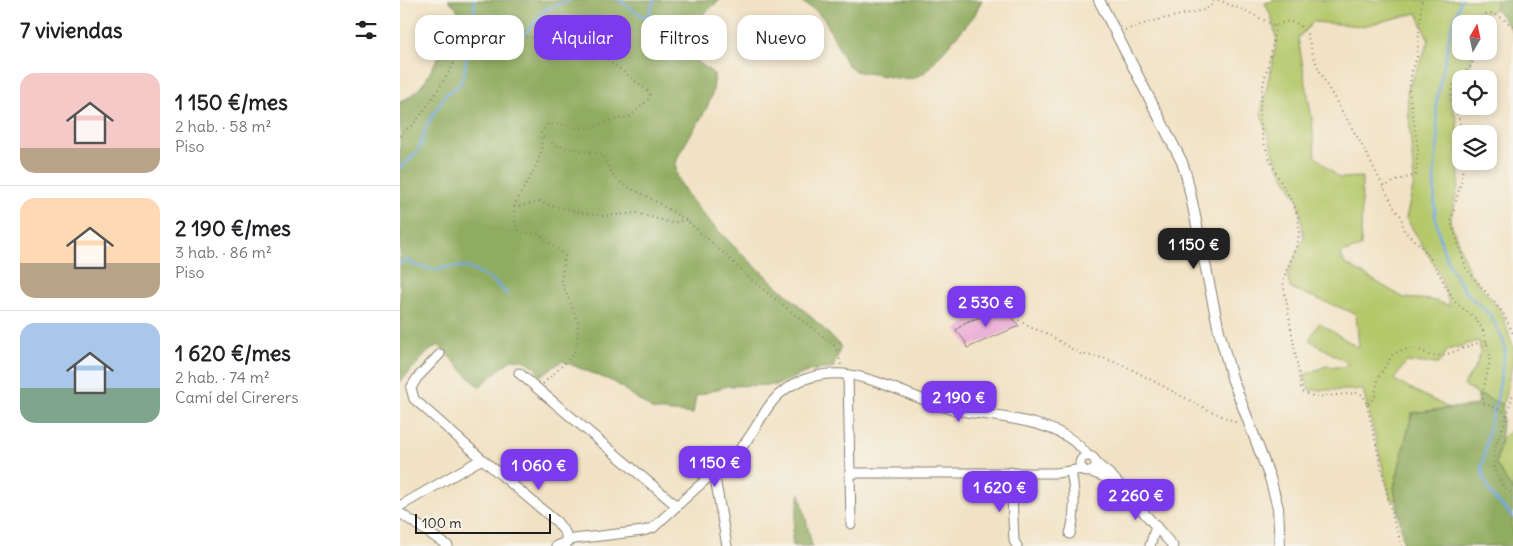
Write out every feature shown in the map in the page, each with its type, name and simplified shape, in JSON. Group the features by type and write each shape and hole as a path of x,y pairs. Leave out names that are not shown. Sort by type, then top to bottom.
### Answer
{"street":[{"path":"1099,0 1182,162 1191,192 1219,331 1232,378 1270,478 1278,508 1280,546"},
{"path":"440,354 416,378 411,388 414,399 557,522 566,534 567,544"},
{"path":"519,373 677,506"},
{"path":"556,546 567,544 574,539 643,531 653,528 740,449 772,402 782,391 805,378 825,374 861,378 957,411 1046,426 1075,443 1084,464 1094,470 1096,463 1112,476 1173,546"},
{"path":"845,375 851,524"},
{"path":"400,506 482,459"},
{"path":"850,473 1011,472 1056,474 1071,471 1084,464"},
{"path":"1084,464 1116,481"},
{"path":"1070,534 1074,520 1074,489 1071,471"},
{"path":"714,472 727,546"},
{"path":"1011,472 1014,541 1017,546"},
{"path":"400,513 448,546"},
{"path":"1150,546 1156,526"}],"path":[{"path":"1116,34 1153,21 1204,10 1210,7 1214,0"},
{"path":"1218,0 1275,26 1288,21 1298,24 1307,34 1314,58 1326,84 1362,145 1396,211 1401,216 1404,231 1429,256 1455,302 1476,319 1488,343 1490,353 1482,395 1484,402 1505,412 1507,416"},
{"path":"1383,187 1398,180 1416,176 1418,149 1409,90 1417,57 1422,0"},
{"path":"1498,16 1513,26"},
{"path":"1275,26 1262,92 1260,123 1266,147 1279,179 1293,200 1298,215 1299,234 1285,270 1283,282 1302,392 1315,397 1357,393 1363,395 1393,519 1402,546"},
{"path":"400,136 404,130 415,122 436,93 463,46 491,37 546,38 588,50 611,62 647,90 650,95 647,101 629,117 607,121 594,127 578,128 562,124 547,125 541,133 541,155 535,170 514,207 515,224 520,232 539,234 565,256 561,281 578,321 577,342 574,354 546,382 536,387"},
{"path":"1460,125 1451,96 1454,84 1471,66 1473,60"},
{"path":"541,133 546,141 587,152 596,152 603,156 614,177 624,185 686,220 726,254 746,275 834,346 845,375"},
{"path":"1462,170 1451,222 1466,268 1503,313 1513,333"},
{"path":"514,207 539,202 577,212 603,216 637,214 672,223 686,220"},
{"path":"956,330 966,322 992,313 1004,312 1011,314 1018,320 1046,333 1080,354 1104,358 1125,366 1206,409 1251,428"},
{"path":"1366,405 1375,396 1378,378 1393,354 1402,350 1416,348 1428,355 1442,356 1481,342 1488,343"},
{"path":"1513,393 1507,416 1492,456 1493,466 1498,478 1513,495"}],"green space":[{"path":"448,0 720,0 703,15 641,15 641,60 696,60 714,74 714,84 709,103 677,159 676,167 680,182 691,200 708,220 841,346 833,368 809,371 777,385 727,386 696,396 693,414 653,410 614,382 562,361 540,376 529,363 512,359 479,387 438,345 428,352 400,382 400,102 421,87 437,60 524,60 524,15 458,15 455,6"},
{"path":"799,0 982,0 974,16 924,73 914,78 902,79 855,71 847,65 824,19 824,15 820,15"},
{"path":"1276,0 1496,0 1496,9 1480,15 1452,15 1452,60 1471,60 1468,70 1452,70 1452,89 1449,97 1452,106 1452,115 1455,115 1457,125 1452,125 1452,170 1459,170 1459,182 1450,221 1469,272 1501,311 1513,346 1513,362 1503,405 1478,394 1464,385 1479,358 1480,347 1478,341 1448,350 1438,364 1406,362 1394,380 1449,408 1412,413 1394,488 1396,500 1391,500 1363,390 1309,390 1304,375 1326,366 1341,367 1349,364 1309,340 1319,323 1359,348 1356,314 1290,288 1287,275 1304,237 1298,200 1278,166 1261,113 1277,41 1271,16 1265,3","holes":["1417,13 1429,41 1407,91 1414,183 1406,218 1439,273 1450,306 1432,300 1404,298 1344,263 1341,253 1361,247 1362,177 1339,178 1315,156 1312,119 1298,38 1313,22 1363,26"]},
{"path":"1496,0 1513,0 1513,32 1496,9"},
{"path":"1478,394 1503,405 1501,439 1496,464 1513,491 1513,546 1404,546 1394,488 1412,413 1477,405"},
{"path":"1513,428 1513,491 1496,464 1501,439"},
{"path":"800,493 812,546 793,546 792,536"}],"building":[{"path":"1003,311 1013,318 1019,326 967,348 965,341 956,330 966,322"}],"waterway":[{"path":"400,168 420,147 428,123 434,113 446,94 459,85 464,75 467,57 467,36 475,6 474,0"},
{"path":"524,35 544,10 571,0"},
{"path":"618,0 641,15 648,17 654,0"},
{"path":"1461,0 1451,30 1436,104 1438,142 1434,172 1435,216 1442,246 1449,265 1466,293 1490,315 1504,342 1505,351 1497,400 1489,427 1482,469 1484,479 1493,497 1513,517"},
{"path":"400,263 408,260 414,265 437,270 447,267 467,267 493,281 507,294"}]}
